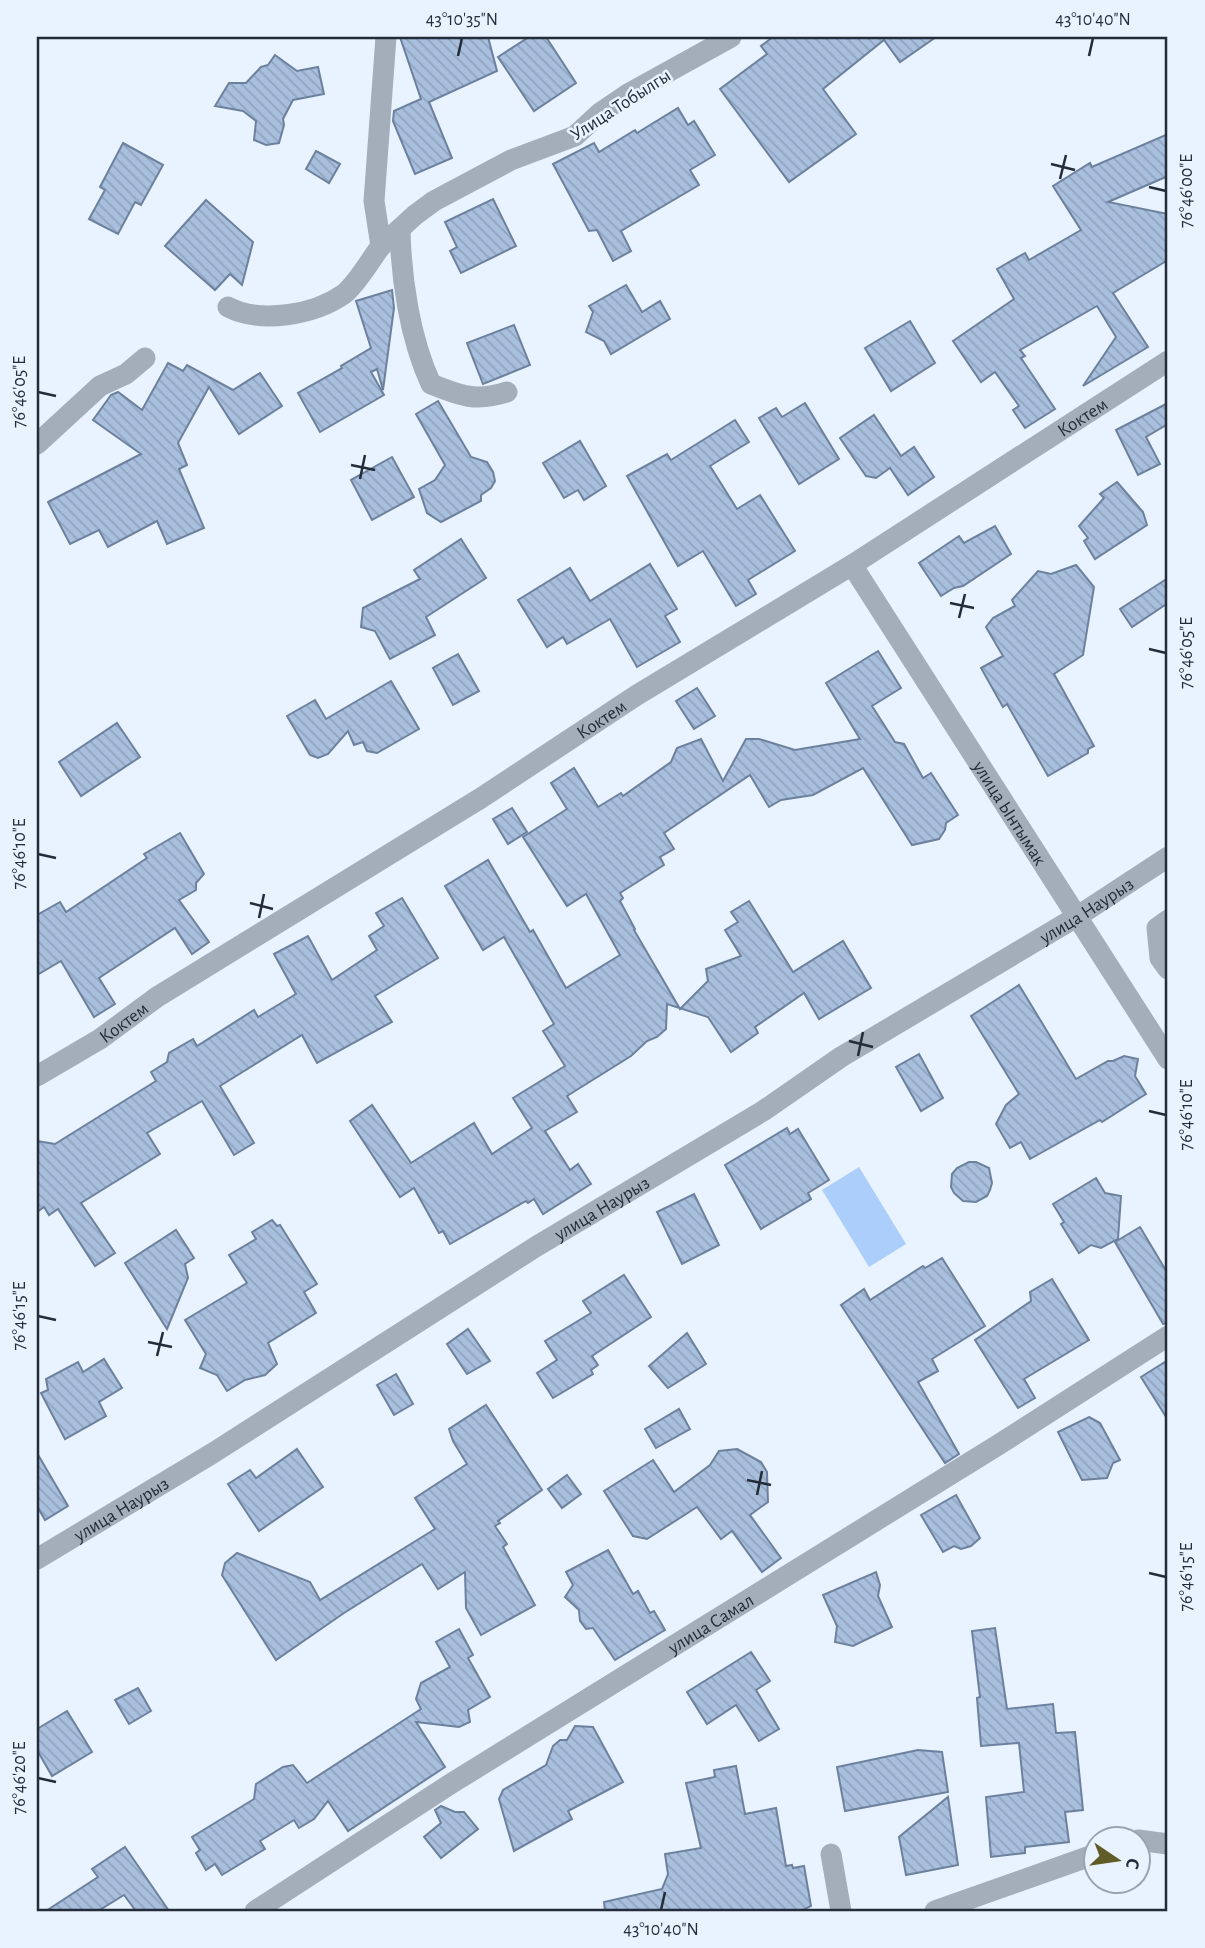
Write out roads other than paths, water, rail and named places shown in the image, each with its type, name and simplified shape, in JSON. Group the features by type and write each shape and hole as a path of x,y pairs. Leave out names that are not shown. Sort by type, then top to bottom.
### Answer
{"street":[{"path":"381,246 374,201 386,37"},
{"name":"Улица Тобылгы","path":"228,307 237,312 261,316 289,315 318,306 345,293 381,246 434,201 511,160 575,136 600,113 628,94 731,37"},
{"path":"400,229 400,263 419,359 431,384 457,395 487,399 507,393"},
{"path":"37,444 100,386 126,374 145,358"},
{"name":"Коктем","path":"37,1076 100,1039 157,997 481,798 637,695 852,565 1168,361"},
{"name":"улица Ынтымак","path":"852,565 1168,1059"},
{"name":"улица Наурыз","path":"37,1559 213,1453 537,1246 763,1111 841,1057 1078,916 1168,857"},
{"path":"1168,920 1157,928 1160,958 1168,969"},
{"name":"улица Самал","path":"255,1911 452,1783 998,1445 1168,1336"},
{"path":"831,1854 841,1911"},
{"path":"935,1911 1082,1859"}]}
